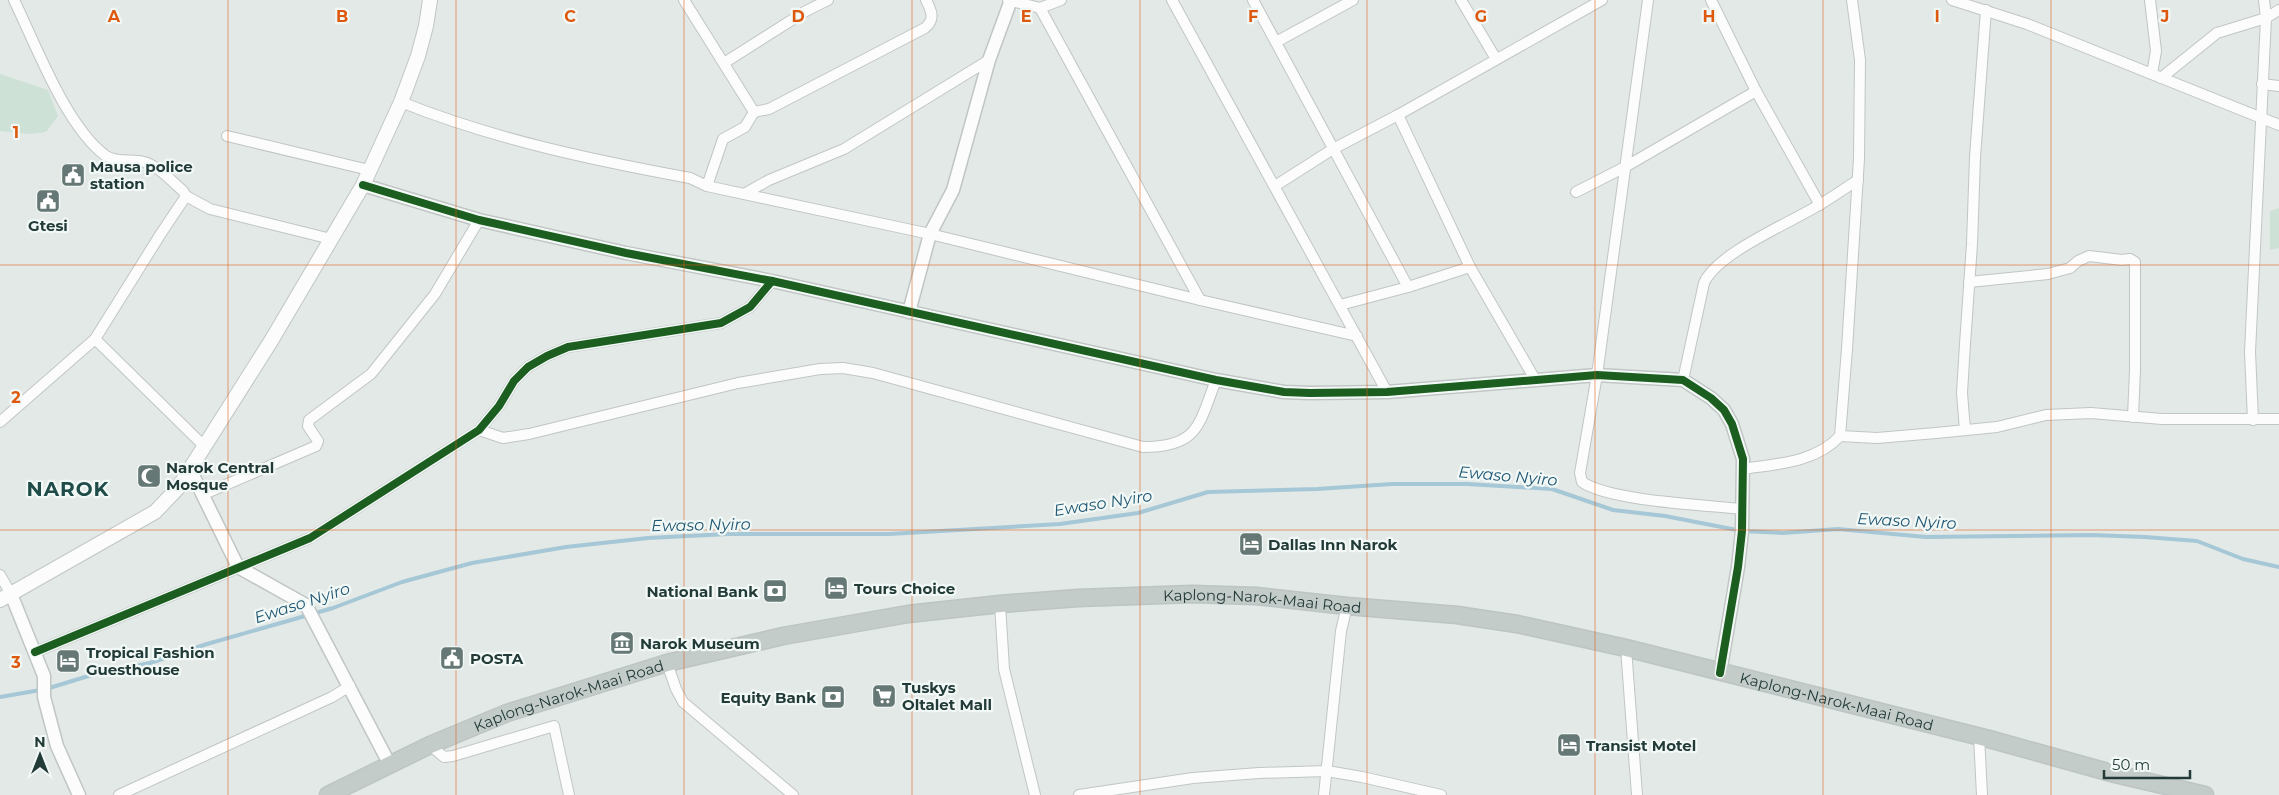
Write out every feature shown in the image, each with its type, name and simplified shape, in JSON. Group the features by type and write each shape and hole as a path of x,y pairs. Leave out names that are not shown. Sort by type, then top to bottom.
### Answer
{"highway":[{"name":"Kaplong-Narok-Maai Road","path":"328,795 430,745 507,713 667,663 783,636 842,624 1000,604 1078,598 1192,594 1256,596 1517,624 1626,648 1979,736 2115,774 2205,795"}],"main road":[{"path":"5,597 155,512 178,488 271,341 363,185 401,102 418,56 426,26 430,0"}],"street":[{"path":"14,0 80,131 108,157 142,162 154,166 183,191 186,196 210,209 331,239"},
{"path":"684,0 754,112"},
{"path":"724,63 806,10 828,0"},
{"path":"707,186 723,138 745,128 754,112 769,109 926,28 931,22 932,17 926,0"},
{"path":"909,312 930,234 954,190 988,60 1010,0 1040,8 1061,0"},
{"path":"1172,0 1387,392"},
{"path":"1253,0 1408,287"},
{"path":"1276,42 1352,0"},
{"path":"1461,0 1496,59"},
{"path":"1275,186 1332,149 1398,115 1602,0"},
{"path":"1648,0 1597,375 1580,473 1582,482 1591,488 1627,495 1742,509"},
{"path":"1711,0 1756,91 1820,205"},
{"path":"1840,436 1848,349 1858,180 1860,60 1852,0"},
{"path":"1952,0 1986,10 2279,125"},
{"path":"2150,0 2157,76"},
{"path":"2253,420 2250,352 2266,18 2264,0"},
{"path":"1040,8 1200,300"},
{"path":"1965,430 1962,393 1972,244 1975,157 1986,10"},
{"path":"2157,76 2217,33 2266,18 2279,10"},
{"path":"744,194 769,180 844,149 988,60"},
{"path":"2262,84 2279,86"},
{"path":"1576,192 1756,91"},
{"path":"401,102 475,128 553,150 690,178 707,186 930,234 1357,336"},
{"path":"1398,115 1470,267 1536,381"},
{"path":"227,136 369,170"},
{"path":"1684,380 1698,308 1706,277 1712,269 1731,254 1820,205 1858,180"},
{"path":"363,185 479,220 626,253 772,281 1216,380 1284,392 1387,392 1597,375 1684,380 1711,398 1724,410 1732,424 1743,459 1738,567 1720,672"},
{"path":"0,422 96,339 160,234 186,196"},
{"path":"202,495 316,446 318,441 308,426 309,420 371,374 435,294 479,220"},
{"path":"1969,282 2048,274 2070,268 2078,261 2089,256 2122,260 2130,259 2135,262 2136,370 2133,417"},
{"path":"1340,305 1408,287 1470,267"},
{"path":"35,652 310,538 479,430 499,406 514,381 528,367 546,356 568,347 721,323 750,307 772,281"},
{"path":"96,339 204,446"},
{"path":"479,430 503,438 529,434 738,383 820,369 843,368 874,373 1144,447 1156,447 1175,444 1198,426 1216,380"},
{"path":"1742,469 1794,462 1822,451 1840,436 1877,438 1997,427 2046,415 2091,414 2133,417 2279,420"},
{"path":"190,469 238,567 306,605 390,765"},
{"path":"0,575 5,597 35,652 44,676 44,697 57,746 79,795"},
{"path":"1000,604 1004,669 1035,795"},
{"path":"1324,795 1334,688 1341,631 1347,606"},
{"path":"1626,648 1637,795"},
{"path":"667,663 676,689 683,702 694,714 789,794"},
{"path":"119,795 315,705 350,686"},
{"path":"430,745 444,757 453,756 554,726 569,795"},
{"path":"1979,736 1982,795"},
{"path":"1079,795 1193,778 1259,773 1327,771 1441,795"}],"green space":[{"path":"0,74 48,90 58,116 46,132 30,134 0,131"},
{"path":"2279,208 2279,248 2270,250 2270,211"}],"waterway":[{"name":"Ewaso Nyiro","path":"0,697 46,689 95,674 150,663 207,644 333,608 402,582 472,563 566,547 648,538 729,534 889,534 1060,524 1138,513 1208,492 1317,489 1392,484 1467,484 1552,489 1613,510 1665,516 1742,531 1783,533 1838,529 1926,537 2092,535 2145,537 2197,541 2243,559 2279,567"}],"cycle path":[{"path":"363,185 479,220 626,253 772,281 1216,380 1284,392 1387,392 1597,375 1683,380 1711,398 1724,410 1732,424 1743,459 1742,531 1738,567 1720,673"},
{"path":"35,652 310,538 479,430 499,406 514,381 528,367 547,356 568,347 721,323 750,307 772,281"}],"place":[{"name":"Mausa police station","path":"73,175"},
{"name":"Gtesi","path":"48,201"},
{"name":"Narok Central Mosque","path":"149,476"},
{"name":"Dallas Inn Narok","path":"1251,544"},
{"name":"Tours Choice","path":"836,588"},
{"name":"National Bank","path":"775,591"},
{"name":"Narok Museum","path":"622,643"},
{"name":"POSTA","path":"452,658"},
{"name":"Tropical Fashion Guesthouse","path":"68,661"},
{"name":"Tuskys Oltalet Mall","path":"884,696"},
{"name":"Equity Bank","path":"833,697"},
{"name":"Transist Motel","path":"1569,745"}],"district":[{"name":"NAROK","path":"68,489"}]}
